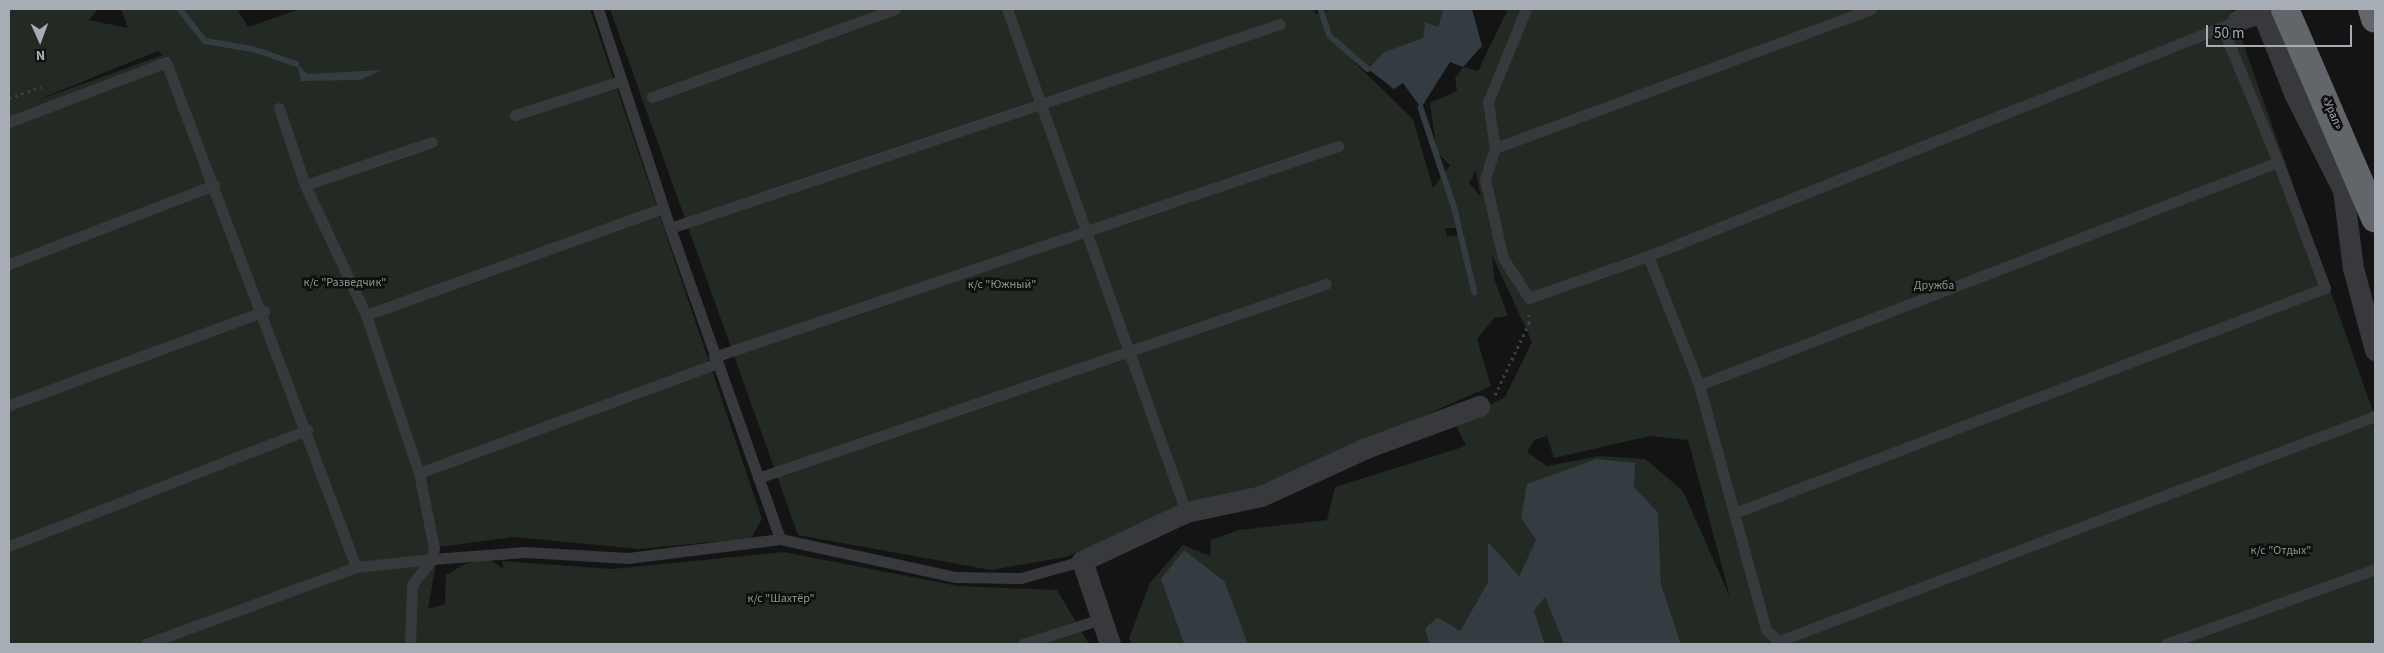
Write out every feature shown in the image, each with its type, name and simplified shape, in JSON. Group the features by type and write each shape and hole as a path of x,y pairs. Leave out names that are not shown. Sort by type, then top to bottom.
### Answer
{"highway":[{"path":"2372,9 2375,18"},
{"name":"«Урал»","path":"2269,10 2375,218"}],"street":[{"path":"2230,23 2269,10 2294,93 2343,190 2353,268 2375,350"},
{"path":"1110,644 1082,561 1186,512 1261,496 1366,448 1479,406"}],"lane":[{"path":"598,9 620,80 715,360 780,539"},
{"path":"652,97 895,9"},
{"path":"1007,9 1186,512"},
{"path":"1526,9 1488,102 1495,148 1485,179 1503,258 1529,298 1648,256 2230,23 2278,162 2325,288 1737,512"},
{"path":"1495,148 1871,9"},
{"path":"670,228 1042,106 1280,24"},
{"path":"9,122 166,62 264,311 356,567"},
{"path":"515,115 620,80"},
{"path":"279,108 305,185 366,315 419,473 434,548 432,559 412,585 410,644"},
{"path":"305,185 432,142"},
{"path":"419,473 715,360 1085,228 1338,146"},
{"path":"1700,385 2278,162"},
{"path":"9,264 214,185"},
{"path":"366,315 663,208"},
{"path":"1648,256 1700,385 1737,512 1766,630 1779,641 2375,416"},
{"path":"758,478 1326,284"},
{"path":"9,405 264,311"},
{"path":"9,546 306,430"},
{"path":"146,644 356,567 432,559 526,552 628,558 780,539 956,577 1020,578 1082,561"},
{"path":"2166,644 2375,569"},
{"path":"1023,644 1101,619"}],"path":[{"path":"9,98 41,87"},
{"path":"1479,406 1497,393 1529,322 1529,298"}],"green space":[{"name":"к/с \"Разведчик\"","path":"9,9 98,9 89,20 128,28 121,9 237,9 248,27 300,9 590,9 762,519 751,538 640,549 513,537 439,547 428,609 445,604 446,575 465,564 489,559 503,569 502,561 612,569 784,552 958,586 1057,590 1089,644 9,644","holes":["158,51 163,55 30,103"]},
{"path":"610,9 1313,9 1316,14 1332,9 1443,9 1438,27 1425,22 1423,38 1384,52 1368,69 1352,60 1413,119 1433,188 1450,165 1437,152 1430,103 1457,91 1455,78 1463,67 1478,71 1508,9 2231,9 2375,417 2375,644 1681,644 1661,584 1658,512 1634,487 1521,518 1537,540 1518,577 1488,542 1488,582 1460,631 1438,617 1425,628 1429,644 1248,644 1225,582 1161,579 1184,644 1131,644 1129,638 1150,583 1183,545 1210,556 1211,540 1239,530 1327,520 1335,487 1466,446 1455,423 1505,397 1532,342 1492,255 1494,278 1508,316 1494,318 1477,339 1491,386 1257,490 1156,519 1066,557 991,570 798,535","holes":["1476,171 1481,197 1469,183","1445,228 1463,228 1464,235 1447,236","1547,436 1554,458 1650,436 1688,440 1730,597 1683,491 1645,459 1599,456 1547,466 1527,452 1534,440"]},
{"path":"1545,597 1564,644 1545,644 1534,611"}],"shaded area":[{"path":"1443,9 1472,9 1482,46 1463,67 1450,62 1421,108 1403,83 1394,89 1368,69 1384,52 1423,38 1425,22 1438,27"},
{"path":"297,64 308,74 382,70 360,80 301,81"},
{"path":"1596,459 1635,463 1634,487 1658,512 1661,584 1681,644 1564,644 1545,597 1534,611 1545,644 1429,644 1425,628 1438,617 1460,631 1488,582 1488,542 1519,576 1536,540 1521,518 1527,484"},
{"path":"1184,550 1225,582 1248,644 1184,644 1161,579"}],"waterway":[{"path":"180,9 205,41 253,49 297,64"},
{"path":"1321,9 1330,36 1368,69"},
{"path":"1421,108 1455,209 1475,293"}],"park label":[{"name":"к/с \"Южный\"","path":"1002,285"},
{"name":"Дружба","path":"1934,286"},
{"name":"к/с \"Отдых\"","path":"2281,551"},
{"name":"к/с \"Шахтёр\"","path":"781,599"}]}
